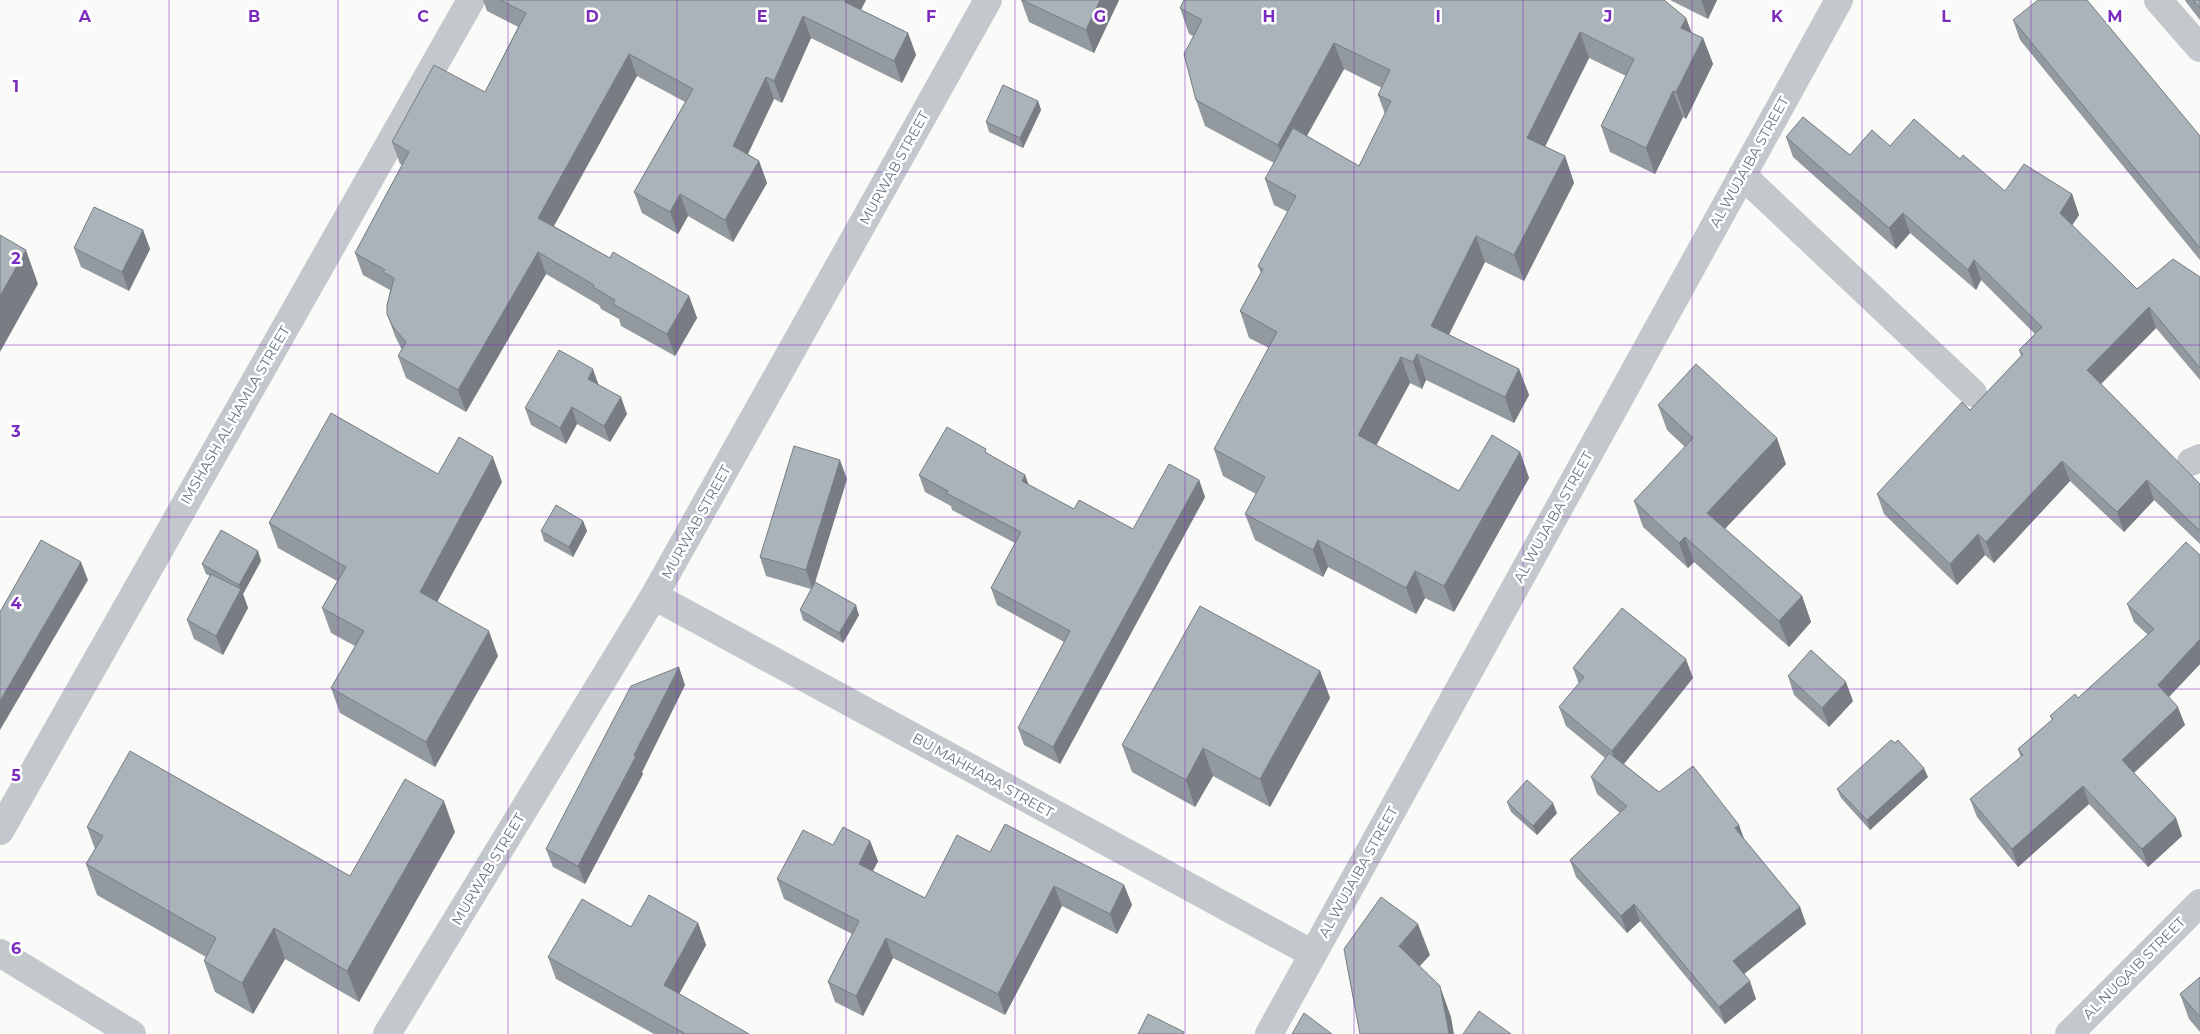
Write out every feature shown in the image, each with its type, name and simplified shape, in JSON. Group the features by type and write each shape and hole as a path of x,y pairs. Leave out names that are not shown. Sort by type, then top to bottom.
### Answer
{"street":[{"name":"IMSHASH AL HAMLA STREET","path":"0,831 470,0"},
{"name":"MURWAB STREET","path":"387,1034 654,596 988,0"},
{"name":"AL WUJAIBA STREET","path":"1268,1034 1839,0"},
{"path":"2158,0 2200,48"},
{"path":"1742,175 1973,393"},
{"name":"BU MAHHARA STREET","path":"654,596 1312,954"},
{"name":"AL NUQAIB STREET","path":"2069,1034 2200,903"},
{"path":"0,953 132,1034"}],"building":[{"path":"500,0 846,0 845,2 908,33 894,61 803,16 774,81 766,77 733,146 759,161 725,220 680,194 670,212 634,192 693,89 629,54 538,218 610,258 613,252 689,296 667,334 613,304 615,300 593,287 594,285 538,252 458,390 398,356 406,342 393,327 387,314 387,305 394,278 383,272 385,270 355,253 409,152 392,142 434,65 485,92 526,13"},
{"path":"1022,0 1100,0 1086,30"},
{"path":"1184,0 1664,0 1686,18 1681,28 1703,38 1676,92 1673,91 1646,148 1601,126 1634,59 1580,32 1527,138 1565,156 1514,255 1476,236 1431,326 1519,369 1505,397 1417,354 1413,362 1401,357 1358,435 1459,491 1492,435 1520,452 1444,586 1415,571 1406,588 1318,540 1313,550 1245,514 1265,477 1214,449 1277,332 1240,311 1263,269 1258,266 1296,196 1265,179 1293,128 1359,166 1391,101 1378,95 1390,70 1334,43 1278,145 1196,100 1184,54 1202,20 1180,8"},
{"path":"2038,0 2087,0 2200,136 2200,248 2013,20"},
{"path":"2193,0 2200,0 2200,8"},
{"path":"1003,85 1038,101 1020,138 986,122"},
{"path":"1803,117 1850,155 1872,130 1890,146 1914,119 1960,159 1963,155 2005,191 2024,164 2072,194 2060,213 2137,289 2173,259 2200,277 2200,368 2149,307 2087,370 2200,484 2200,531 2147,480 2117,512 2062,461 1986,542 1978,534 1950,564 1877,494 1962,402 1970,410 2023,354 2019,350 2042,327 1974,260 1968,270 1903,213 1889,228 1786,137"},
{"path":"94,207 143,230 122,272 74,248"},
{"path":"0,235 26,250 0,296"},
{"path":"559,350 593,369 588,379 621,397 604,426 572,407 560,428 525,408"},
{"path":"1696,364 1777,438 1707,513 1802,596 1779,621 1685,537 1679,543 1634,501 1693,438 1658,405"},
{"path":"331,413 438,474 459,437 493,457 420,592 489,631 426,742 331,688 364,631 322,608 346,567 269,523"},
{"path":"947,427 986,449 985,452 1025,475 1022,481 1074,509 1079,500 1133,529 1169,464 1199,480 1053,747 1018,728 1070,631 991,588 1021,532 946,493 948,491 919,475"},
{"path":"794,446 840,460 806,570 760,557"},
{"path":"556,505 583,521 569,547 541,531"},
{"path":"221,530 258,551 239,585 202,564"},
{"path":"41,540 81,562 0,701 0,612"},
{"path":"2186,542 2200,555 2200,639 2158,685 2178,707 2122,760 2176,818 2142,849 2083,786 2012,849 1970,799 2023,755 2018,749 2053,719 2050,716 2075,694 2078,698 2154,629 2127,604"},
{"path":"211,574 241,589 216,636 187,620"},
{"path":"815,582 856,605 839,633 800,610"},
{"path":"1200,606 1320,671 1260,779 1203,748 1186,780 1122,745"},
{"path":"1622,608 1686,659 1612,751 1559,707 1584,677 1573,668"},
{"path":"1811,650 1846,682 1822,708 1788,676"},
{"path":"679,667 634,755 636,756 578,866 546,849 631,686"},
{"path":"1891,740 1895,743 1898,740 1924,768 1867,820 1837,789"},
{"path":"130,751 350,876 405,779 444,801 347,971 274,928 242,983 204,961 216,938 86,864 103,836 87,827"},
{"path":"1609,753 1659,792 1693,766 1739,825 1735,828 1800,907 1733,961 1750,981 1719,1007 1634,904 1621,916 1570,860 1627,806 1591,777"},
{"path":"1527,780 1553,803 1533,826 1507,802"},
{"path":"1005,824 1124,885 1110,914 1054,886 998,994 886,938 856,996 828,982 859,921 777,879 803,830 833,845 843,827 870,841 859,864 925,898 957,835 990,852"},
{"path":"649,895 698,923 664,985 749,1034 683,1034 548,957 582,899 631,927"},
{"path":"1381,897 1418,924 1399,946 1440,986 1449,1034 1360,1034 1344,949"},
{"path":"2200,977 2200,1017 2180,994"},
{"path":"1479,1011 1511,1034 1463,1034"},
{"path":"1304,1013 1332,1034 1292,1034"},
{"path":"1148,1014 1184,1032 1183,1034 1138,1034"}]}
